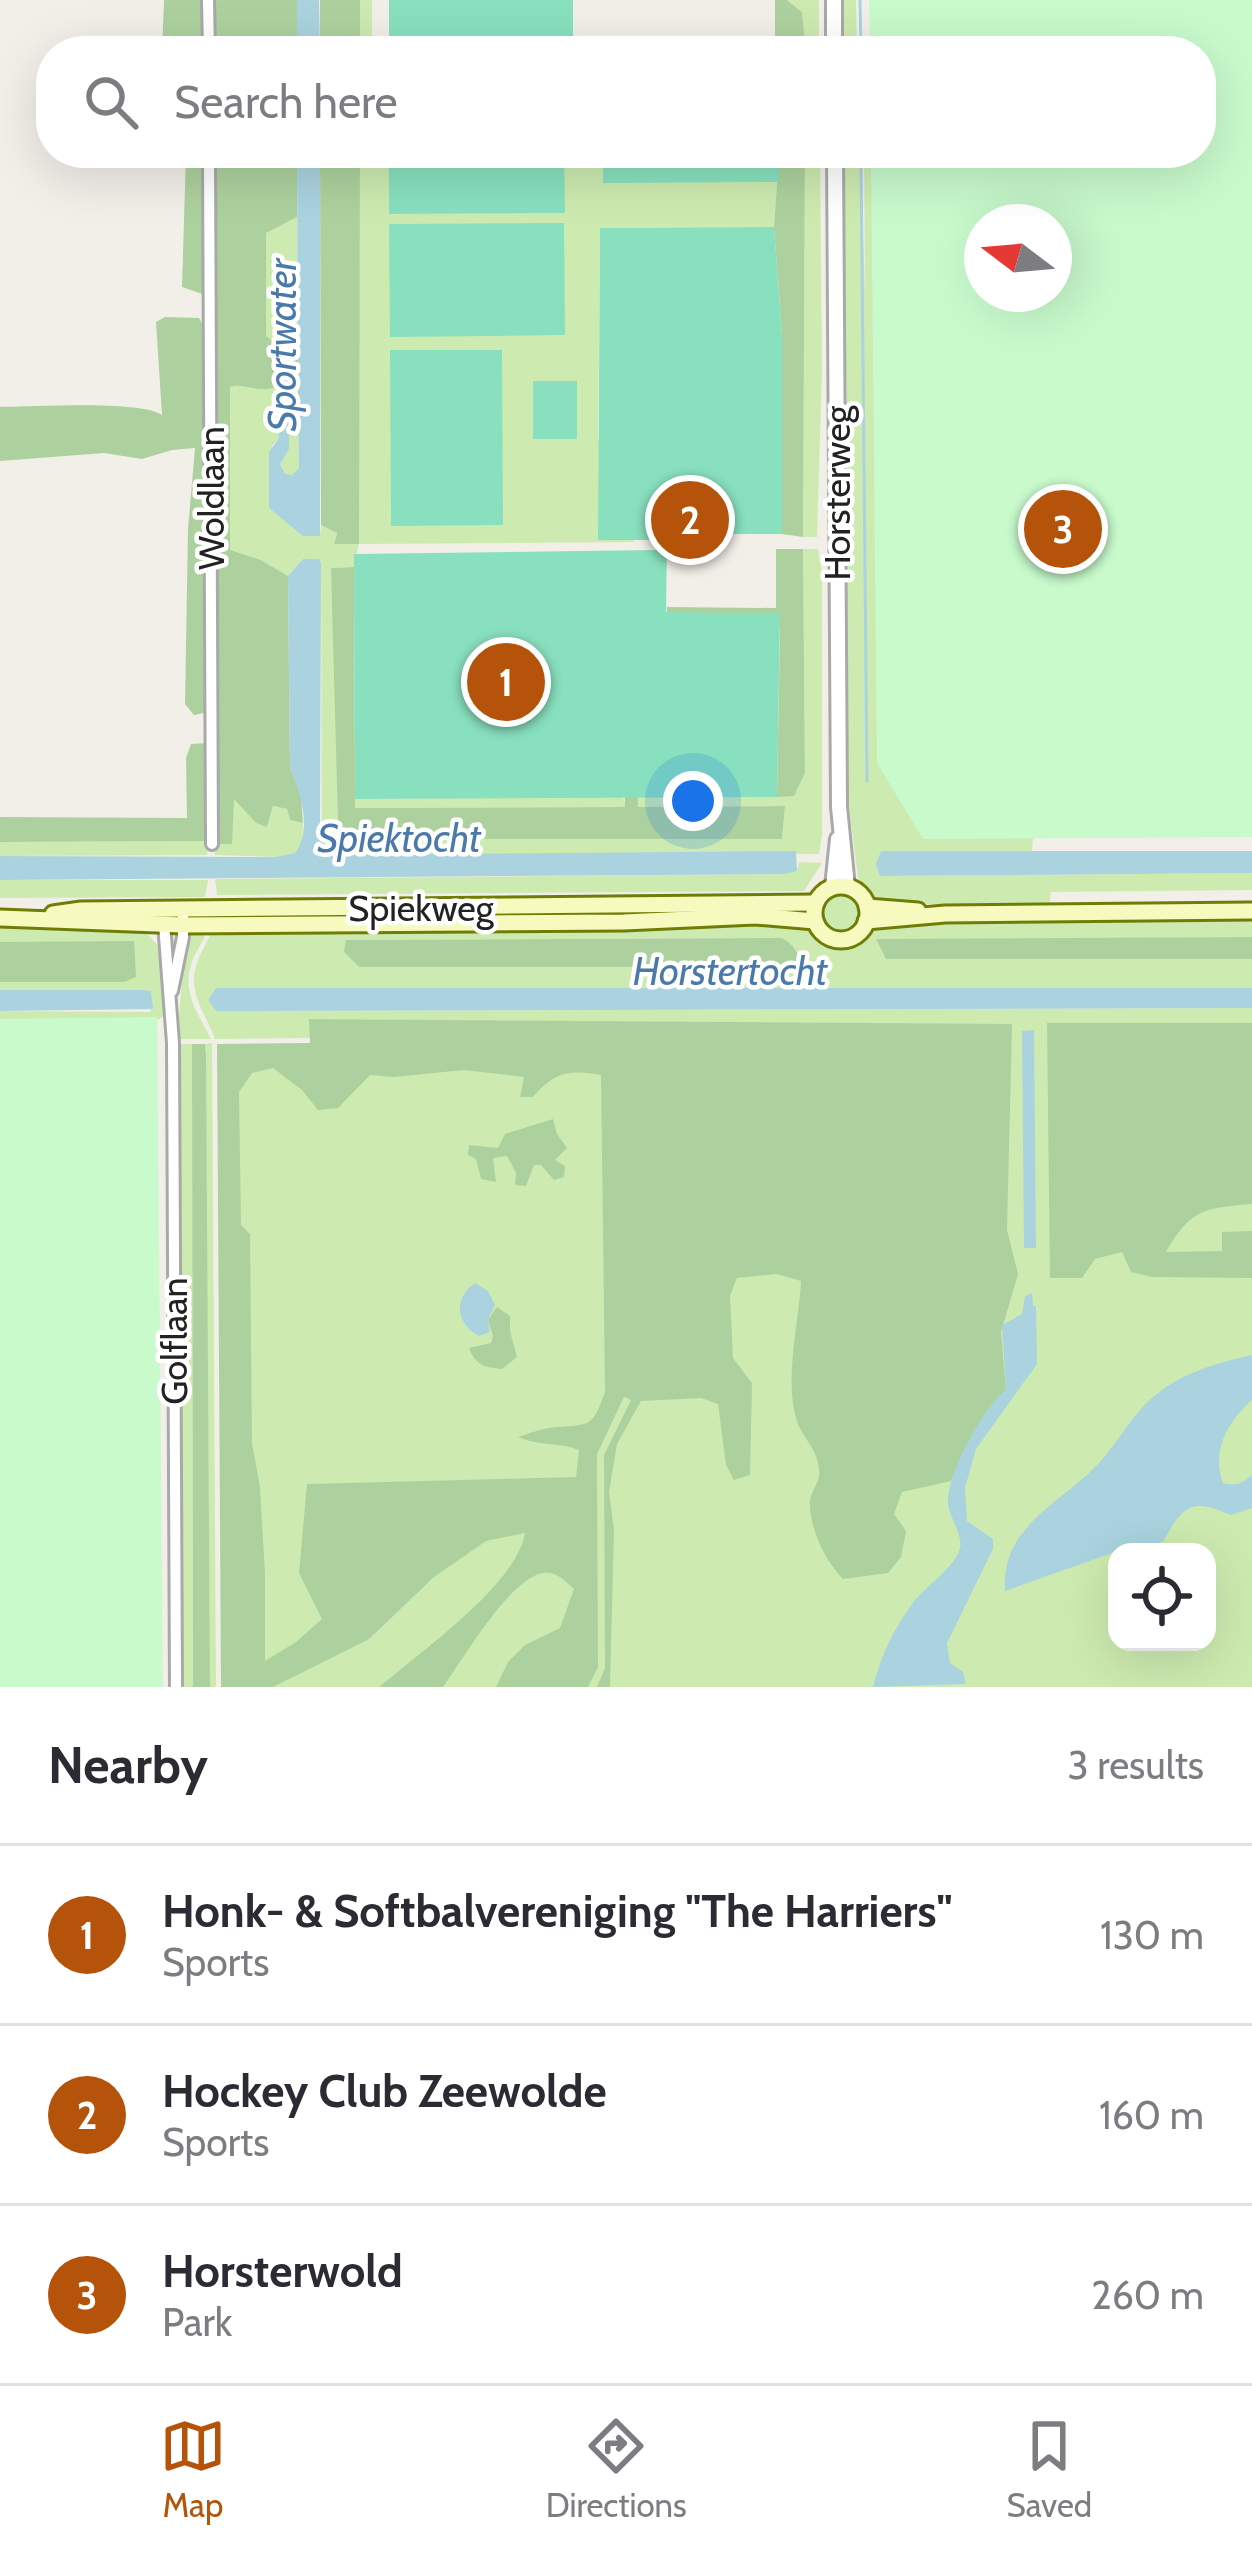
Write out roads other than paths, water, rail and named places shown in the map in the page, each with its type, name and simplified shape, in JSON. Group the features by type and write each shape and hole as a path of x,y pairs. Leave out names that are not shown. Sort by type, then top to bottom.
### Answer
{"main road":[{"path":"840,887 856,892 867,914 852,938 840,940 829,938 815,921 816,903 840,887"},
{"name":"Spiekweg","path":"183,917 816,903"},
{"path":"867,914 1252,911"},
{"name":"Spiekweg","path":"0,918 624,922 755,916 815,921"}],"street":[{"path":"208,0 208,36"},
{"path":"834,0 834,36"},
{"name":"Woldlaan","path":"209,168 212,844"},
{"name":"Horsterweg","path":"835,168 840,887"},
{"name":"Golflaan","path":"164,917 171,994 176,1687"},
{"name":"Golflaan","path":"171,994 183,917"}],"water":[{"path":"297,0 319,0 320,36 297,36"},
{"path":"297,168 320,168 320,536 303,536 269,508 269,452 279,438 281,365 289,369 289,405 298,404","holes":["289,411 298,411 299,468 292,475 285,474 280,464 289,449"]},
{"path":"303,559 321,563 320,837 329,851 341,855 796,851 797,871 0,880 0,856 275,857 295,853 304,822 290,767 288,576"},
{"path":"881,851 1252,851 1252,873 880,876 876,864"},
{"path":"216,988 1252,988 1252,1008 216,1011 208,1000"},
{"path":"0,990 151,991 153,1009 0,1011"},
{"path":"1034,1030 1036,1248 1024,1248 1022,1031"},
{"path":"475,1283 488,1291 495,1305 488,1320 490,1332 479,1336 466,1325 460,1311 463,1296"},
{"path":"1032,1293 1037,1364 976,1449 965,1488 967,1521 993,1539 993,1549 947,1643 950,1663 963,1672 966,1684 873,1687 905,1614 960,1548 948,1503 953,1475 977,1426 1006,1389 1002,1325 1022,1314 1025,1296"},
{"path":"1252,1355 1252,1400 1229,1427 1219,1459 1223,1483 1239,1483 1252,1475 1252,1508 1231,1515 1206,1507 1190,1508 1163,1542 1108,1543 1108,1554 1005,1591 1013,1547 1040,1514 1090,1472 1147,1403 1185,1376"}],"waterway":[{"path":"860,0 861,36"},
{"path":"861,168 867,781"}],"place":[{"name":"Hockey Club Zeewolde","path":"690,520"},
{"name":"Horsterwold","path":"1063,529"},
{"name":"Honk- & Softbalvereniging \"The Harriers\"","path":"506,682"}],"water label":[{"name":"Sportwater","path":"282,345"},
{"name":"Spiektocht","path":"399,838"},
{"name":"Horstertocht","path":"730,971"}]}
